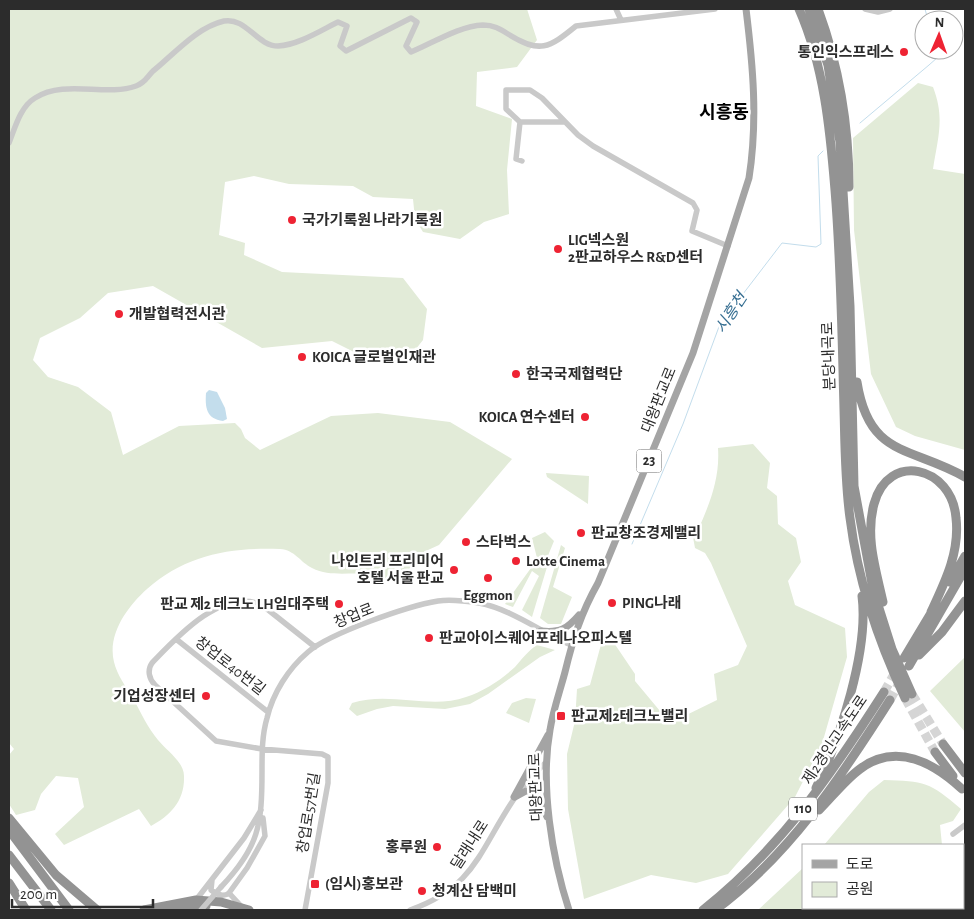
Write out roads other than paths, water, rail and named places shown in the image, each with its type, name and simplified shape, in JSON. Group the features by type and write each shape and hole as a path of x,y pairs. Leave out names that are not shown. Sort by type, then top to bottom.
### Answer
{"highway":[{"name":"분당내곡로","path":"799,9 807,28 820,73 831,138 839,250 847,482 850,518 857,558 880,643 909,696 892,649 869,572 854,486 852,350 845,212 834,97 828,65 809,9"},
{"path":"818,9 832,53 846,122 849,188 845,212"},
{"path":"852,350 861,402 868,422 875,432 896,447 965,476"},
{"path":"892,649 872,549 871,520 874,503 880,489 896,475 909,471 931,476 946,486 956,516 954,552 950,570 908,662"},
{"path":"931,612 965,556"},
{"path":"797,817 815,790 831,753 858,660 864,626 857,558"},
{"path":"908,662 965,569"},
{"path":"908,662 942,632 965,601"},
{"name":"제2경인고속도로","path":"703,910 760,859 797,817 836,767 884,692"},
{"name":"제2경인고속도로","path":"715,910 739,893 778,855 796,834 864,741 890,700"},
{"path":"943,744 965,773"},
{"path":"935,752 964,791"},
{"path":"796,834 854,774 875,760 894,757 917,758 940,770 964,791"},
{"path":"9,818 56,875 97,910"},
{"path":"9,830 69,910"},
{"path":"9,855 51,910"},
{"path":"9,883 26,910"},
{"path":"145,910 196,900 221,902 249,910"},
{"path":"177,910 199,905 238,910"}],"main road":[{"name":"대왕판교로","path":"569,910 554,854 550,823 547,761 549,733 571,645 582,610 598,583 693,353 749,178 754,143 754,75 746,9"},
{"path":"541,631 558,632 566,629 582,610"},
{"path":"514,797 549,733"},
{"path":"514,797 526,791 533,792 542,802 550,823"}],"street":[{"path":"616,9 621,20"},
{"path":"9,143 20,116 34,99 43,94 70,89 107,90 138,86 192,38 215,24 227,21 240,24 263,41 276,46 290,44 338,22 347,26 340,46 346,51 411,18 418,22 406,46 411,52 456,33 482,25 495,26 525,44 542,48 559,40 576,26 715,9"},
{"path":"865,9 878,12 890,9"},
{"path":"564,122 520,122 506,109 506,90 530,90 542,98 564,122 594,146 693,203 697,210 692,231 728,246"},
{"path":"520,122 516,159 522,161"},
{"name":"창업로","path":"262,808 262,749 268,712 279,687 298,662 315,647 390,615 439,601 482,604 516,617 571,645"},
{"name":"창업로40번길","path":"262,749 216,741 153,684 150,675 151,665 192,624 208,614 235,603 251,602 271,611 315,647"},
{"name":"창업로40번길","path":"176,639 268,712"},
{"name":"창업로57번길","path":"262,749 322,754 329,759 328,783 305,910"},
{"name":"달래내로","path":"410,910 430,903 460,883 471,870 514,797 547,761"},
{"path":"196,900 244,838 262,808"},
{"path":"201,910 238,869 252,846 258,833 262,808"},
{"path":"212,880 211,890 222,896 229,893 247,868 265,836 262,808"},
{"path":"953,834 965,825"},
{"path":"229,893 236,904 249,910"}],"water":[{"path":"209,390 217,392 225,408 227,419 223,421 217,420 208,412 206,393"}],"waterway":[{"name":"시흥천","path":"860,123 934,60"},
{"name":"시흥천","path":"632,544 683,424 720,324 782,243 816,247 821,244 818,156 823,151"}],"tunnel":[{"path":"884,692 897,669"},
{"path":"890,700 902,678"},
{"path":"912,694 943,744"},
{"path":"905,698 935,752"}],"place":[{"name":"통인익스프레스","path":"904,52"},
{"name":"국가기록원 나라기록원","path":"292,220"},
{"name":"LIG넥스원 2판교하우스 R&D센터","path":"558,249"},
{"name":"개발협력전시관","path":"119,314"},
{"name":"KOICA 글로벌인재관","path":"302,357"},
{"name":"한국국제협력단","path":"516,374"},
{"name":"KOICA 연수센터","path":"585,417"},
{"name":"판교창조경제밸리","path":"581,533"},
{"name":"스타벅스","path":"466,542"},
{"name":"Lotte Cinema","path":"516,561"},
{"name":"나인트리 프리미어 호텔 서울 판교","path":"454,570"},
{"name":"Eggmon","path":"488,578"},
{"name":"PING나래","path":"612,603"},
{"name":"판교 제2 테크노 LH임대주택","path":"339,604"},
{"name":"판교아이스퀘어포레나오피스텔","path":"429,638"},
{"name":"기업성장센터","path":"206,696"},
{"name":"판교제2테크노밸리","path":"561,716"},
{"name":"홍루원","path":"437,847"},
{"name":"(임시)홍보관","path":"315,884"},
{"name":"청계산 담백미","path":"422,891"}],"district":[{"name":"시흥동","path":"724,113"}]}
